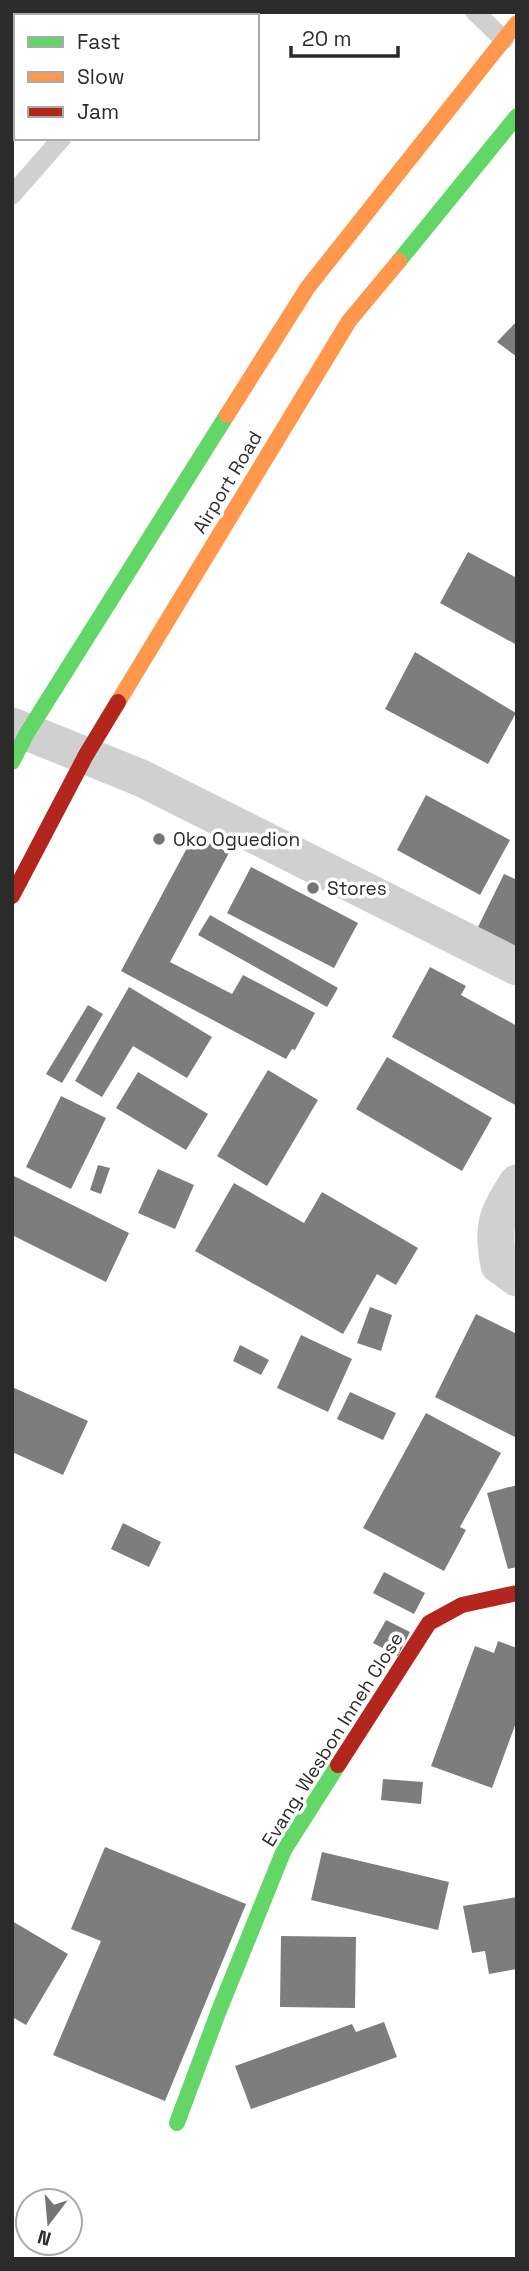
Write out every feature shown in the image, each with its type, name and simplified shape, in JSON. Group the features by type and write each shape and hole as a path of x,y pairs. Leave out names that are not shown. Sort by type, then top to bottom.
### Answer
{"main road":[{"name":"Airport Road","path":"17,741 308,287 517,23"},
{"name":"Airport Road","path":"12,895 86,755 349,321 517,116"},
{"name":"Evang. Wesbon Inneh Close","path":"177,2123 284,1850 429,1623 462,1605 517,1593"}],"street":[{"path":"17,741 86,755 141,778 517,967"},
{"path":"517,1183 497,1215 495,1244 499,1265 517,1278"}],"lane":[{"path":"475,12 503,40"},
{"path":"12,195 60,140"}],"building":[{"path":"517,321 517,357 497,342"},
{"path":"468,552 517,578 517,645 440,603"},
{"path":"415,652 516,713 488,764 385,709"},
{"path":"426,795 510,840 480,895 397,850"},
{"path":"194,835 229,853 170,962 232,994 243,975 315,1013 295,1050 292,1049 286,1059 121,971"},
{"path":"251,867 358,923 334,968 227,913"},
{"path":"504,874 517,880 517,951 476,931"},
{"path":"210,915 338,988 327,1007 198,935"},
{"path":"430,967 466,986 461,995 517,1026 517,1106 392,1037"},
{"path":"129,987 212,1037 187,1078 133,1046 102,1097 75,1081"},
{"path":"88,1005 103,1014 62,1083 46,1074"},
{"path":"387,1057 492,1118 462,1171 356,1109"},
{"path":"268,1070 318,1100 267,1186 217,1156"},
{"path":"138,1072 208,1114 186,1150 116,1108"},
{"path":"61,1096 106,1118 71,1189 26,1167"},
{"path":"98,1165 110,1168 101,1194 90,1190"},
{"path":"158,1169 194,1185 175,1229 138,1213"},
{"path":"14,1176 129,1233 106,1282 12,1235"},
{"path":"234,1183 304,1223 322,1192 418,1248 396,1285 377,1274 343,1334 195,1251"},
{"path":"370,1307 392,1315 381,1351 357,1343"},
{"path":"476,1314 517,1334 517,1438 435,1397"},
{"path":"301,1335 352,1359 328,1412 277,1388"},
{"path":"240,1345 269,1360 261,1375 233,1361"},
{"path":"12,1387 88,1421 63,1475 12,1452"},
{"path":"350,1392 396,1413 383,1440 337,1419"},
{"path":"426,1413 501,1453 460,1527 466,1530 444,1571 363,1528"},
{"path":"517,1485 517,1567 508,1569 487,1493"},
{"path":"123,1523 161,1542 149,1567 111,1549"},
{"path":"384,1572 425,1593 414,1614 373,1593"},
{"path":"386,1620 410,1632 398,1656 373,1643"},
{"path":"498,1641 517,1648 517,1720 492,1788 431,1766 475,1646 494,1653"},
{"path":"383,1779 423,1782 421,1804 381,1800"},
{"path":"105,1847 246,1904 165,2101 53,2055 101,1941 71,1929"},
{"path":"322,1852 449,1882 438,1930 311,1900"},
{"path":"517,1897 517,1969 489,1974 485,1951 472,1953 463,1906"},
{"path":"12,1921 68,1954 26,2025 12,2017"},
{"path":"281,1936 356,1937 355,2008 280,2007"},
{"path":"384,2022 397,2057 251,2109 235,2066 352,2024 356,2032"}],"traffic: fast":[{"path":"399,261 517,116"},
{"path":"12,762 27,733 227,415"},
{"path":"177,2123 284,1850 338,1765"}],"traffic: slow":[{"path":"227,415 308,287 517,23"},
{"path":"118,702 349,321 399,261"}],"traffic: jam":[{"path":"12,896 86,755 118,702"},
{"path":"338,1765 429,1623 462,1605 517,1593"}],"place":[{"name":"Oko Oguedion","path":"159,839"},
{"name":"Stores","path":"313,888"}]}
